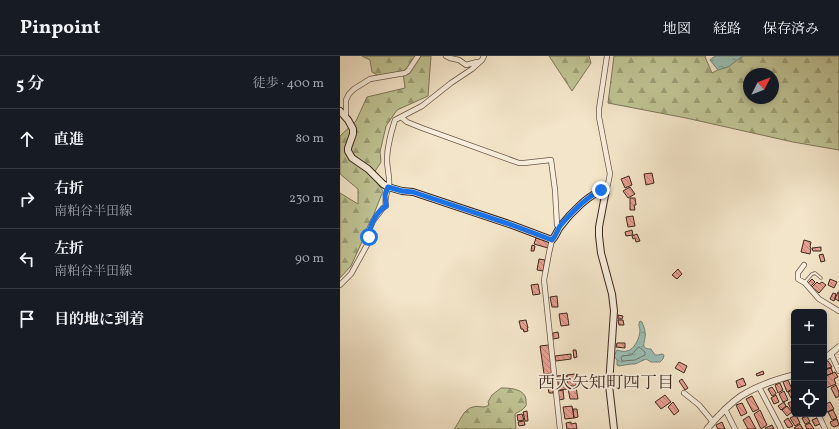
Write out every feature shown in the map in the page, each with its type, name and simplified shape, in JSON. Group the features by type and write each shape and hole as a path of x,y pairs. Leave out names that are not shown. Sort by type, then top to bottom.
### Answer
{"main road":[{"path":"340,111 353,129 353,134 348,148 349,154 356,162 368,169 383,184 402,191 413,192 552,240 560,227 588,198 601,190 606,190 599,227 599,236 601,253 612,294 614,312 609,385 614,429"}],"street":[{"path":"345,117 346,100 354,89 370,79 405,73 418,56"},
{"path":"446,56 459,60 466,65 479,62"},
{"path":"340,285 351,274 367,245 369,230 373,221 386,206 385,195 389,184 387,151 395,120 422,106 451,83 472,69 484,56"},
{"path":"606,190 610,174 599,117 599,109 607,56"},
{"path":"401,117 407,122 422,128 519,163 551,160 557,224 560,227"},
{"path":"552,240 544,280 560,429"},
{"path":"804,265 798,273 798,279 805,283 819,299 839,311"},
{"path":"827,357 839,347"},
{"path":"831,354 839,371"},
{"path":"707,429 725,409 741,396 778,379 791,376"},
{"path":"759,387 781,429"},
{"path":"684,393 699,405 713,422"},
{"path":"725,409 735,429"},
{"path":"819,417 823,428"}],"lane":[{"path":"805,283 807,279 815,273 821,278"}],"green space":[{"path":"362,56 431,56 428,96 397,110 386,126 380,152 381,162 372,176 383,191 351,266 340,278 340,193 358,204 358,189 340,174 340,136 356,121 367,97 405,88 403,72 379,76 372,72 370,60"},
{"path":"549,56 589,56 591,63 572,91"},
{"path":"614,56 706,56 705,57 712,73 744,56 839,56 839,150 793,142 686,118 608,103"},
{"path":"501,388 517,390 524,394 526,406 515,414 516,429 454,429 467,410 477,406 485,407 489,405 488,402 492,395"}],"water":[{"path":"715,56 743,56 728,67 718,70 710,60"},
{"path":"640,321 642,322 645,331 644,346 647,349 651,349 655,355 664,355 663,359 660,362 651,362 646,359 635,364 619,366 617,365 617,360 614,356 617,350 627,351 634,346 639,337"}],"building":[{"path":"652,173 654,183 646,185 644,174"},
{"path":"629,176 632,185 625,188 621,179"},
{"path":"630,187 635,194 628,198 623,191"},
{"path":"630,198 635,198 635,210 630,210"},
{"path":"633,216 635,226 628,227 626,217"},
{"path":"632,230 633,235 626,236 625,232"},
{"path":"637,234 640,241 636,242 635,238 633,239 632,236"},
{"path":"536,238 550,242 548,248 534,244"},
{"path":"804,240 811,242 810,254 801,252"},
{"path":"532,245 535,246 534,251 531,251"},
{"path":"821,247 821,251 813,251 812,248"},
{"path":"823,254 825,261 821,262 819,255"},
{"path":"539,259 545,260 543,271 537,270"},
{"path":"678,269 682,274 677,279 672,275"},
{"path":"812,279 815,282 810,287 807,284"},
{"path":"830,279 837,282 834,288 828,285"},
{"path":"817,282 819,284 822,282 826,285 819,293 812,287"},
{"path":"538,284 540,294 533,295 531,285"},
{"path":"839,292 839,301 835,299"},
{"path":"833,293 836,294 834,301 830,299"},
{"path":"557,296 558,307 552,307 550,297"},
{"path":"567,313 569,325 561,326 559,314"},
{"path":"618,315 623,316 622,319 618,319"},
{"path":"526,320 528,331 524,332 523,329 521,329 519,321"},
{"path":"618,320 623,320 624,325 619,325"},
{"path":"558,332 559,338 553,339 553,333"},
{"path":"617,343 625,343 625,348 616,347"},
{"path":"549,345 553,373 544,374 540,346"},
{"path":"573,350 576,350 577,357 574,358"},
{"path":"571,354 571,359 556,361 555,356"},
{"path":"828,361 832,367 827,368"},
{"path":"679,362 687,366 684,373 675,368"},
{"path":"831,368 833,373 827,375 827,369"},
{"path":"763,371 764,374 757,376 756,374"},
{"path":"835,372 838,377 834,379 836,384 827,388 827,376"},
{"path":"575,374 576,386 568,386 567,375"},
{"path":"566,375 568,389 559,390 557,376"},
{"path":"552,377 553,385 547,386 546,378"},
{"path":"743,378 746,385 738,388 736,381"},
{"path":"682,379 688,388 685,390 679,381"},
{"path":"788,380 791,390 787,392 783,382"},
{"path":"780,383 783,390 778,393 775,385"},
{"path":"836,385 839,396 836,398 831,388"},
{"path":"553,387 553,393 549,393 548,388"},
{"path":"576,387 578,399 570,399 568,388"},
{"path":"772,387 776,394 772,396 768,389"},
{"path":"563,390 564,399 559,400 558,391"},
{"path":"784,391 788,400 783,402 779,394"},
{"path":"791,391 791,398 788,392"},
{"path":"665,395 671,402 661,409 655,402"},
{"path":"776,395 779,402 774,404 771,398"},
{"path":"752,396 759,409 753,412 746,399"},
{"path":"673,402 679,411 674,415 668,407"},
{"path":"784,402 786,406 781,410 778,406"},
{"path":"791,402 791,409 788,403"},
{"path":"830,402 834,409 827,412 827,404"},
{"path":"742,403 747,413 741,416 736,405"},
{"path":"572,406 574,418 565,419 563,407"},
{"path":"787,406 791,413 787,416 782,410"},
{"path":"573,409 577,409 578,417 574,418"},
{"path":"760,410 767,425 761,429 754,414"},
{"path":"833,410 837,418 832,420 828,412"},
{"path":"527,411 528,421 525,421 523,412"},
{"path":"522,414 524,420 518,421 517,415"},
{"path":"749,416 756,429 748,429 743,420"},
{"path":"797,417 800,423 795,426 790,418"},
{"path":"808,417 810,422 805,424 802,418"},
{"path":"788,418 793,426 788,428 784,421"},
{"path":"817,418 820,424 815,426 812,420"},
{"path":"837,419 839,425 834,427 832,426 830,422"},
{"path":"524,421 525,425 519,426 518,422"},
{"path":"571,422 571,424 576,423 577,429 567,429 566,423"},
{"path":"722,422 725,429 718,429 716,425"},
{"path":"810,423 814,429 807,429 805,425"},
{"path":"800,424 803,429 794,428"},
{"path":"772,425 774,429 765,428"}],"district":[{"name":"西大矢知町四丁目","path":"606,382"}],"route":[{"path":"369,237 369,230 373,221 386,206 385,195 388,187 413,192 552,240 560,227 583,202 601,190"}]}
